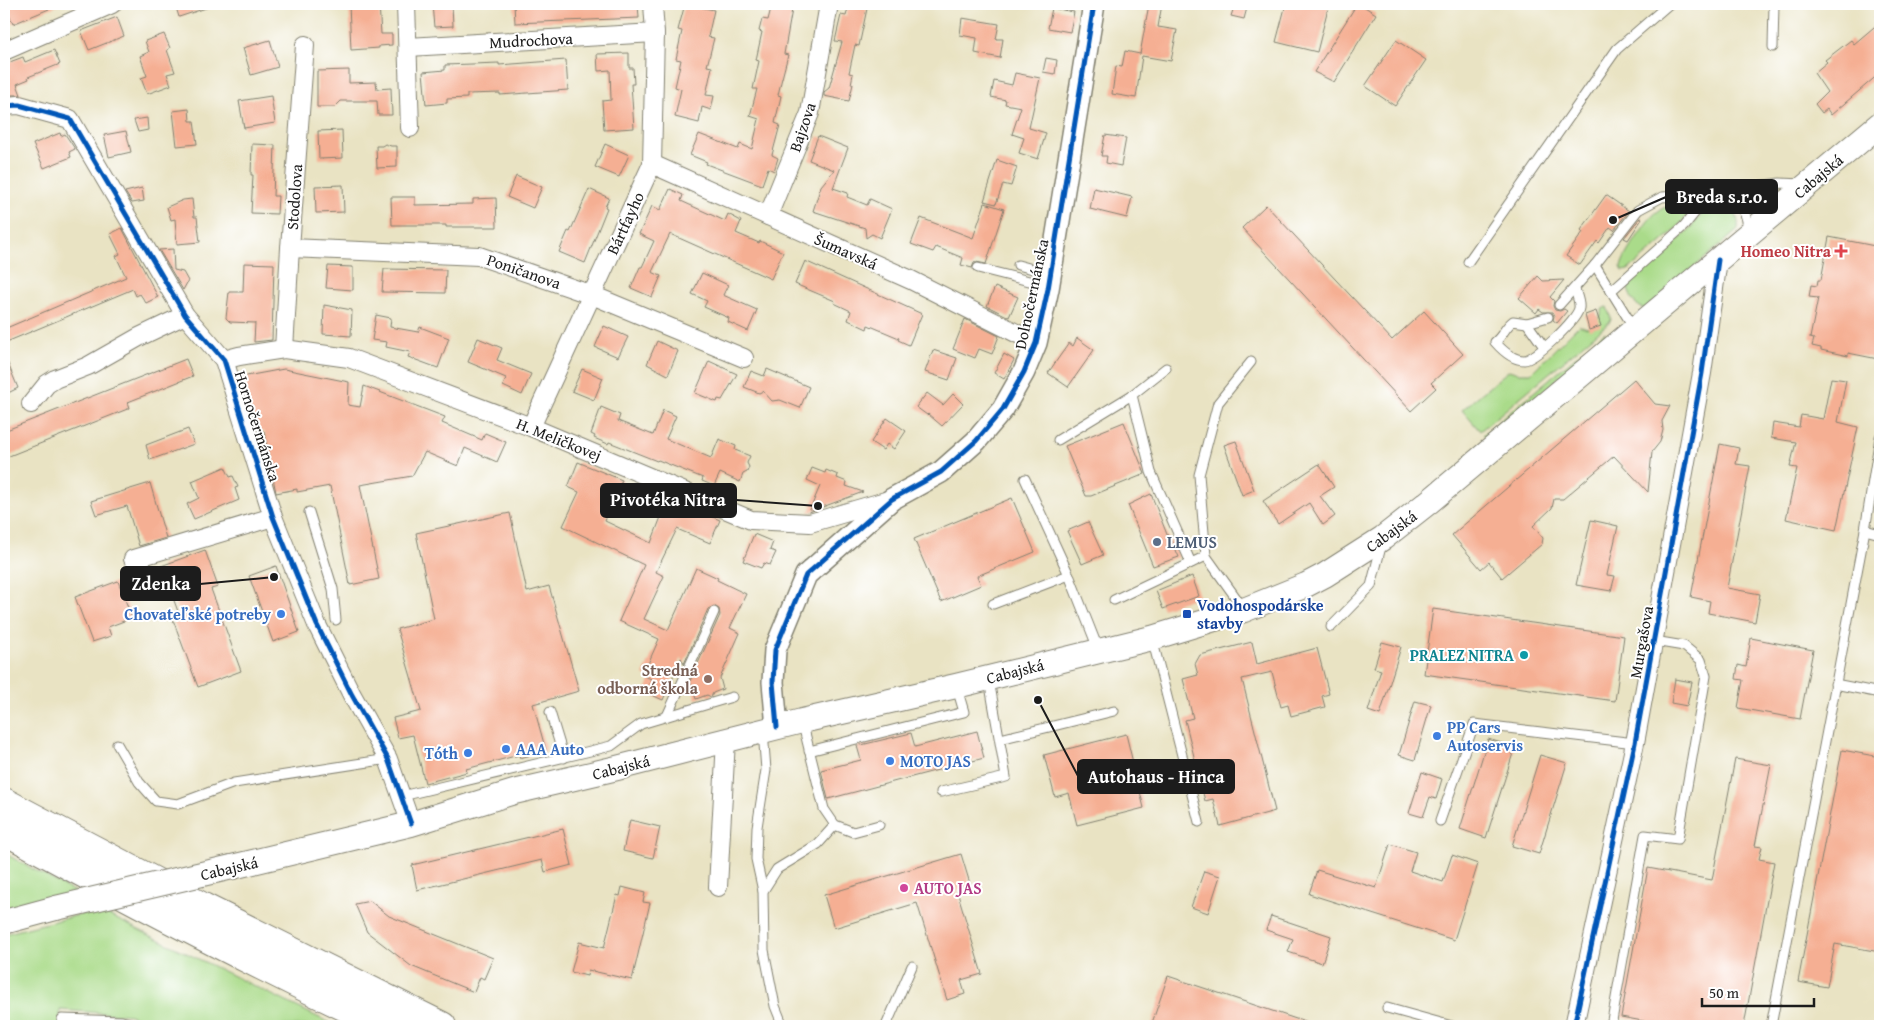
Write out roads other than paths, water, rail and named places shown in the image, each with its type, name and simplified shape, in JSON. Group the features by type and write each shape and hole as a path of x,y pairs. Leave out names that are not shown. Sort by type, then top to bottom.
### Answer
{"highway":[{"path":"4,802 212,912 442,1026"},
{"path":"4,830 320,996 385,1026"}],"main road":[{"name":"Cabajská","path":"4,922 411,824 514,792 1152,638 1244,610 1306,585 1383,538 1465,473 1880,124"}],"street":[{"path":"4,51 112,4"},
{"path":"406,4 410,128"},
{"name":"Bártfayho","path":"531,427 652,164 655,33 653,4"},
{"name":"Bajzova","path":"768,216 810,113 829,4"},
{"name":"Dolnočermánska","path":"770,729 775,650 806,575 892,499 941,472 976,442 1003,409 1024,372 1036,343 1050,280 1094,4"},
{"name":"Mudrochova","path":"408,47 655,33"},
{"name":"Stodolova","path":"284,349 305,45"},
{"name":"Hornočermánska","path":"4,106 19,105 70,119 185,315 224,360 274,517 317,625 352,695 388,759 411,824"},
{"name":"Šumavská","path":"652,164 911,280 1036,343"},
{"name":"Poničanova","path":"290,248 479,256 592,295 744,358"},
{"name":"Murgašova","path":"1574,1026 1636,743 1702,373 1718,260"},
{"path":"31,404 47,384 55,379 88,366 139,337 185,315"},
{"name":"H. Meličkovej","path":"224,360 284,349 350,358 531,427 752,520 810,524 892,499"},
{"path":"133,560 274,517"},
{"path":"718,887 726,740"}],"lane":[{"path":"1468,262 1617,48 1670,4"},
{"path":"1773,47 1774,4"},
{"path":"1560,305 1595,265 1638,210 1662,197 1723,194 1748,187 1780,183 1807,184"},
{"path":"1611,291 1684,226 1710,194"},
{"path":"1723,194 1741,206 1748,222 1747,236"},
{"path":"1018,265 1050,280"},
{"path":"1595,265 1635,330"},
{"path":"978,268 1050,280"},
{"path":"1548,316 1527,323 1513,321 1505,327 1499,339 1495,342 1504,352 1514,358 1525,361 1533,357 1564,330 1574,318 1579,308 1575,288"},
{"path":"1527,323 1544,347"},
{"path":"1244,610 1206,556 1199,475 1218,403 1251,362"},
{"path":"1058,440 1132,396 1166,368"},
{"path":"1132,396 1151,472 1191,563"},
{"path":"1771,1026 1865,530 1880,437"},
{"path":"1025,479 1068,575 1099,651"},
{"path":"309,512 333,588 336,620"},
{"path":"1865,530 1880,534"},
{"path":"1331,627 1371,586 1383,538"},
{"path":"1114,600 1206,556"},
{"path":"993,604 1068,575"},
{"path":"667,716 714,612"},
{"path":"1152,638 1199,822"},
{"name":"Murgašova","path":"1611,1026 1645,834 1678,839 1706,676 1701,660 1684,646 1654,641"},
{"path":"941,792 1006,778 989,677"},
{"path":"1835,684 1880,693"},
{"path":"809,751 964,712 956,686"},
{"path":"402,796 610,746 641,724 732,697"},
{"path":"1000,739 1114,711"},
{"path":"550,712 564,758"},
{"path":"802,721 824,809 835,824 854,832 878,825"},
{"path":"1440,821 1474,724 1636,743"},
{"path":"770,729 757,827 756,859 764,891 764,950 775,1006 783,1026"},
{"path":"118,744 139,782 156,802 178,804 234,783 388,759"},
{"path":"764,891 777,869 818,844 835,824"},
{"path":"886,1026 912,966"},
{"path":"1387,1008 1452,1026"},
{"path":"62,1019 122,1021 141,1026"}],"place":[{"name":"Breda s.r.o.","path":"1613,220"},
{"name":"Homeo Nitra","path":"1841,251"},
{"name":"Pivotéka Nitra","path":"818,506"},
{"name":"LEMUS","path":"1157,542"},
{"name":"Zdenka","path":"274,577"},
{"name":"Chovateľské potreby","path":"281,614"},
{"name":"Vodohospodárske stavby","path":"1187,614"},
{"name":"PRALEZ NITRA","path":"1524,655"},
{"name":"Stredná odborná škola","path":"708,679"},
{"name":"Autohaus - Hinca","path":"1038,700"},
{"name":"PP Cars Autoservis","path":"1437,736"},
{"name":"AAA Auto","path":"506,749"},
{"name":"Tóth","path":"468,753"},
{"name":"MOTO JAS","path":"890,761"},
{"name":"AUTO JAS","path":"904,888"}]}
